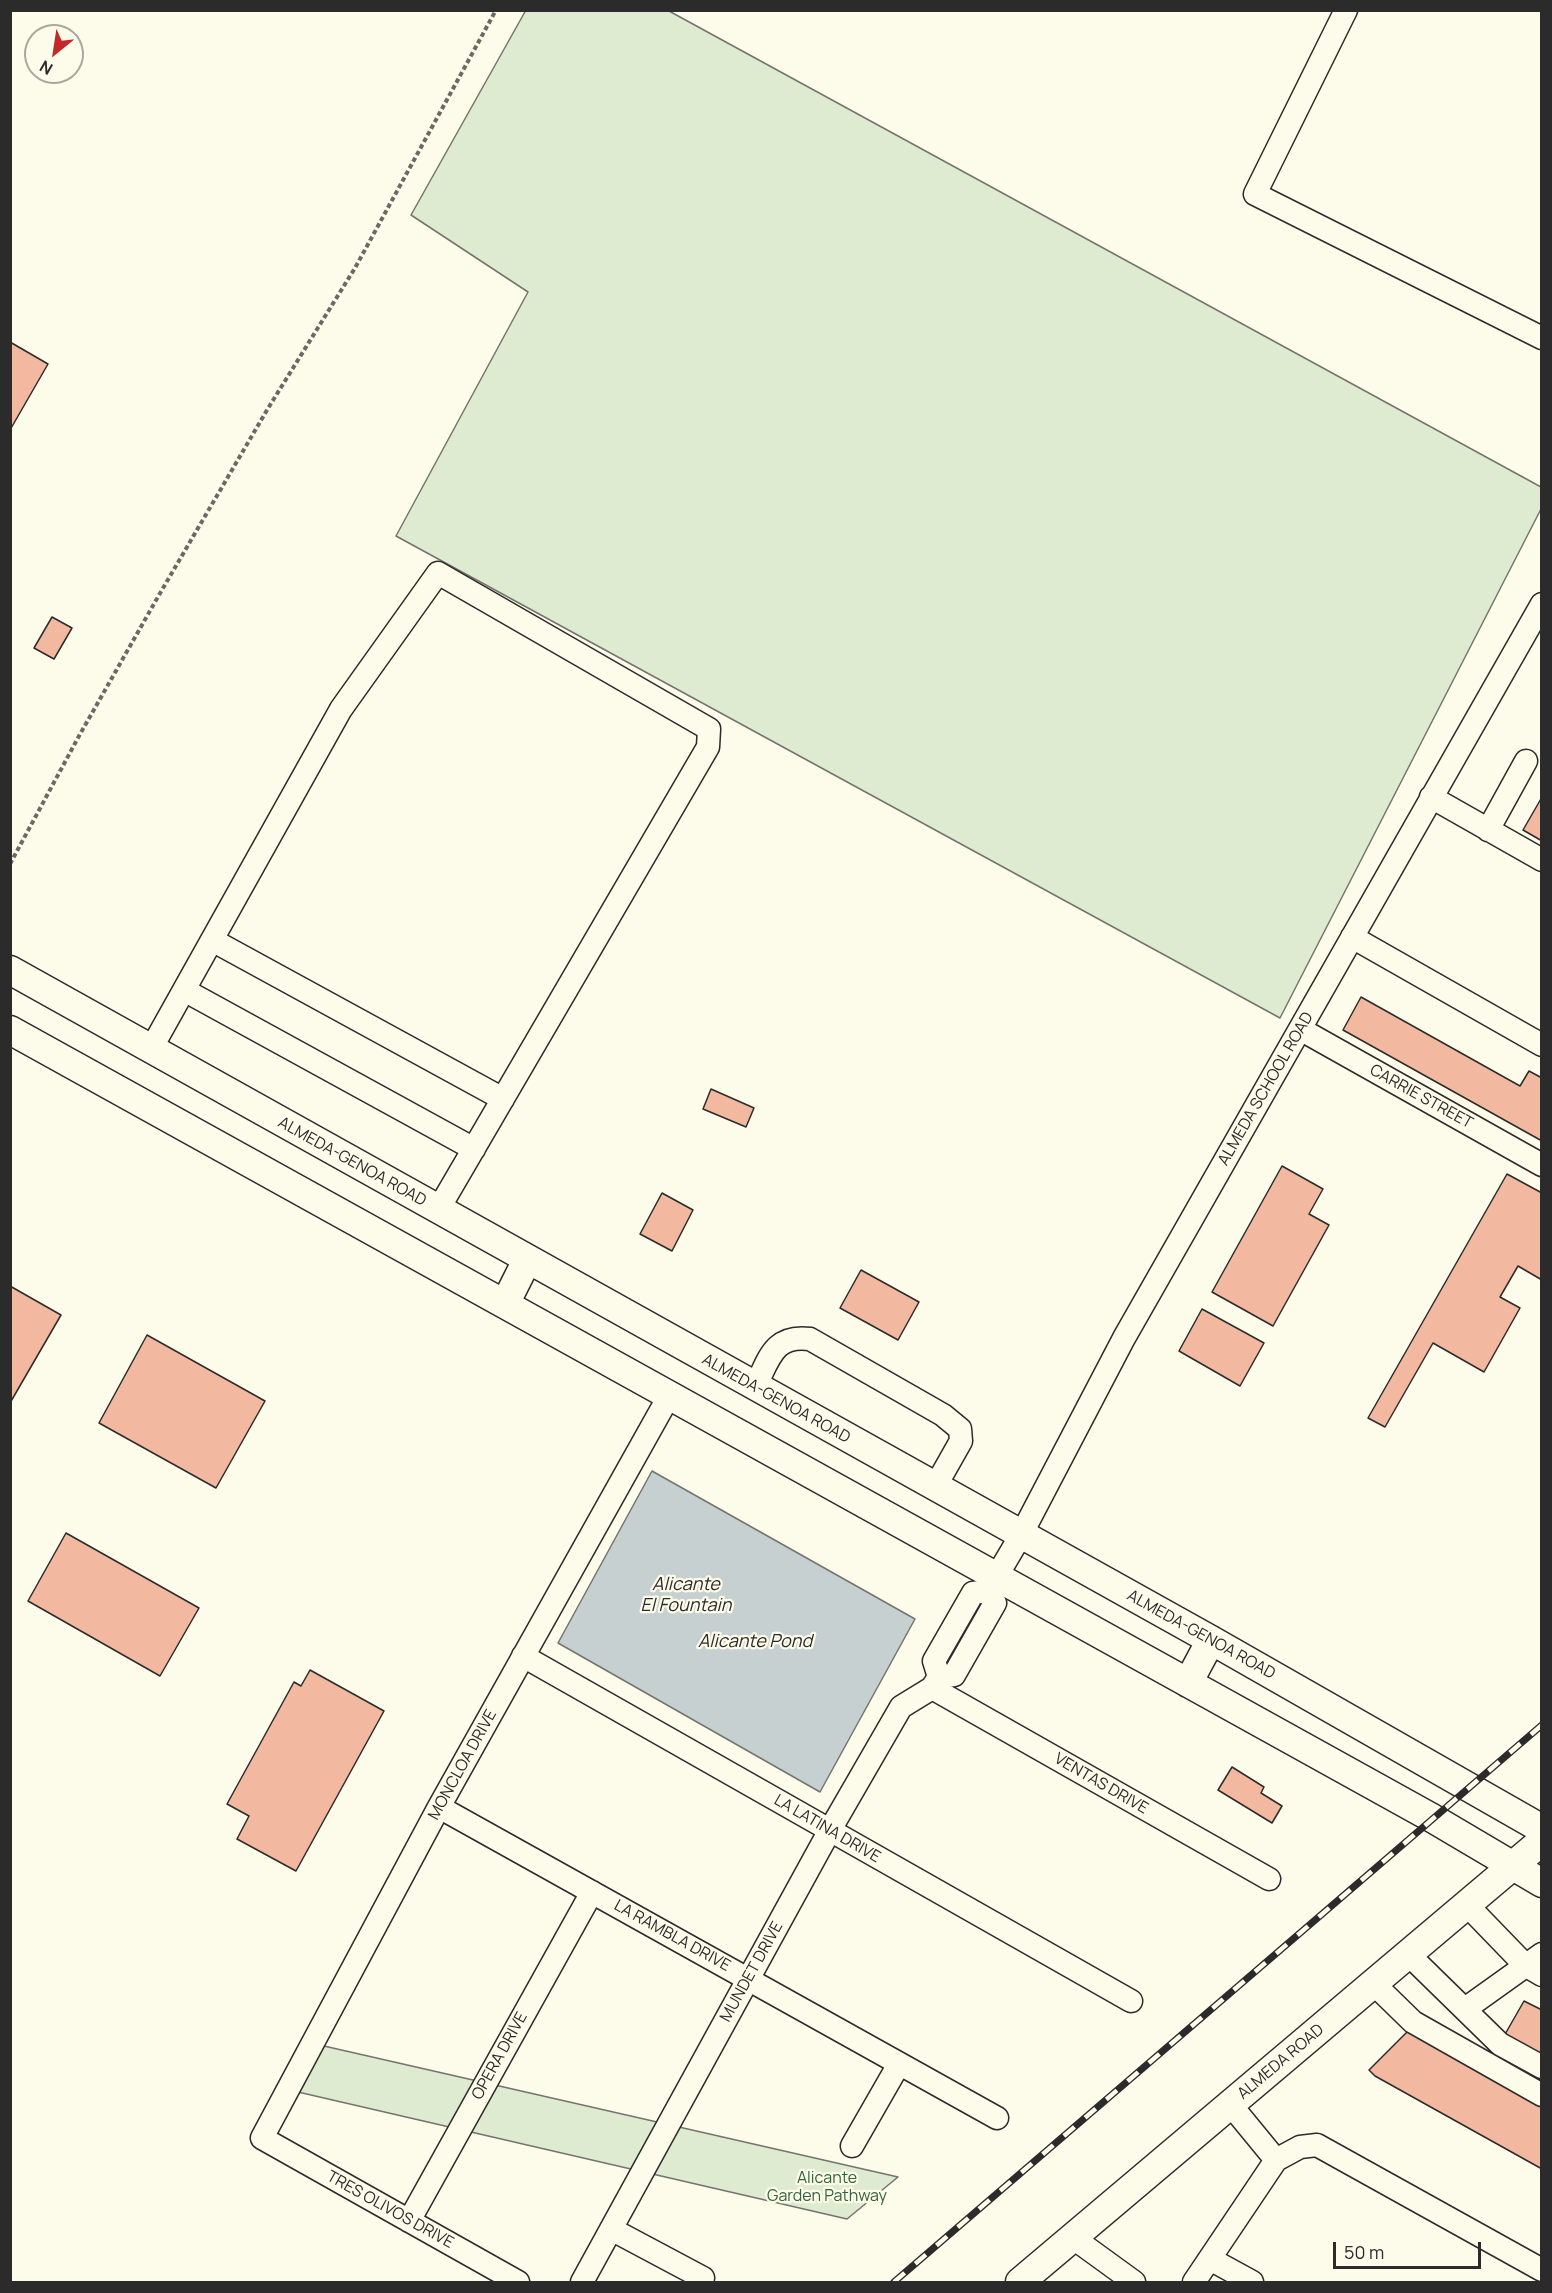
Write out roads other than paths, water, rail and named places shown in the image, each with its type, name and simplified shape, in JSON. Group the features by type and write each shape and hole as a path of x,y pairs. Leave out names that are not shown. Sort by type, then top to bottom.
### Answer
{"main road":[{"name":"ALMEDA-GENOA ROAD","path":"10,970 1211,1640 1542,1829"},
{"path":"10,1030 669,1396 992,1584 1188,1683 1432,1818 1542,1883"},
{"path":"504,1304 527,1260"},
{"path":"1188,1683 1211,1640"},
{"name":"ALMEDA ROAD","path":"1020,2283 1542,1841"}],"street":[{"path":"1346,10 1255,194 1542,338"},
{"path":"151,1049 341,709 438,573 709,729 708,747 438,1210"},
{"name":"ALMEDA SCHOOL ROAD","path":"992,1584 1021,1535 1124,1338 1542,604"},
{"path":"1488,830 1526,761"},
{"path":"1431,797 1542,860"},
{"path":"1352,937 1542,1044"},
{"path":"212,940 503,1099"},
{"path":"184,990 474,1149"},
{"name":"CARRIE STREET","path":"1300,1029 1542,1165"},
{"path":"755,1387 776,1348 786,1340 796,1337 810,1339 943,1415 960,1429 961,1441 935,1487"},
{"name":"MONCLOA DRIVE","path":"262,2138 439,1807 669,1396"},
{"path":"936,1682 934,1662 973,1593 992,1584"},
{"name":"MUNDET DRIVE","path":"582,2283 830,1830 901,1707 936,1682 954,1675 995,1603 992,1584"},
{"path":"955,1626 976,1637"},
{"name":"LA LATINA DRIVE","path":"523,1656 1131,2001"},
{"name":"VENTAS DRIVE","path":"936,1682 1269,1879"},
{"name":"LA RAMBLA DRIVE","path":"439,1807 998,2118"},
{"name":"OPERA DRIVE","path":"409,2221 592,1892"},
{"path":"1465,2009 1536,1964 1467,1905"},
{"path":"1408,1954 1500,2044 1542,2067"},
{"path":"1373,1983 1413,2022 1542,2095"},
{"path":"852,2146 899,2064"},
{"path":"1230,2104 1276,2160"},
{"name":"TRES OLIVOS DRIVE","path":"262,2138 518,2283"},
{"path":"1194,2283 1276,2160 1300,2147 1317,2145 1542,2270"},
{"path":"611,2229 703,2278"},
{"path":"1072,2237 1134,2283"},
{"path":"1210,2259 1252,2283"}],"water":[{"name":"Alicante Pond","path":"652,1471 915,1619 820,1792 558,1643"}],"railway":[{"path":"894,2282 1542,1725"}],"water label":[{"name":"Alicante El Fountain","path":"686,1595"}],"park label":[{"name":"Alicante Garden Pathway","path":"827,2188"}]}
